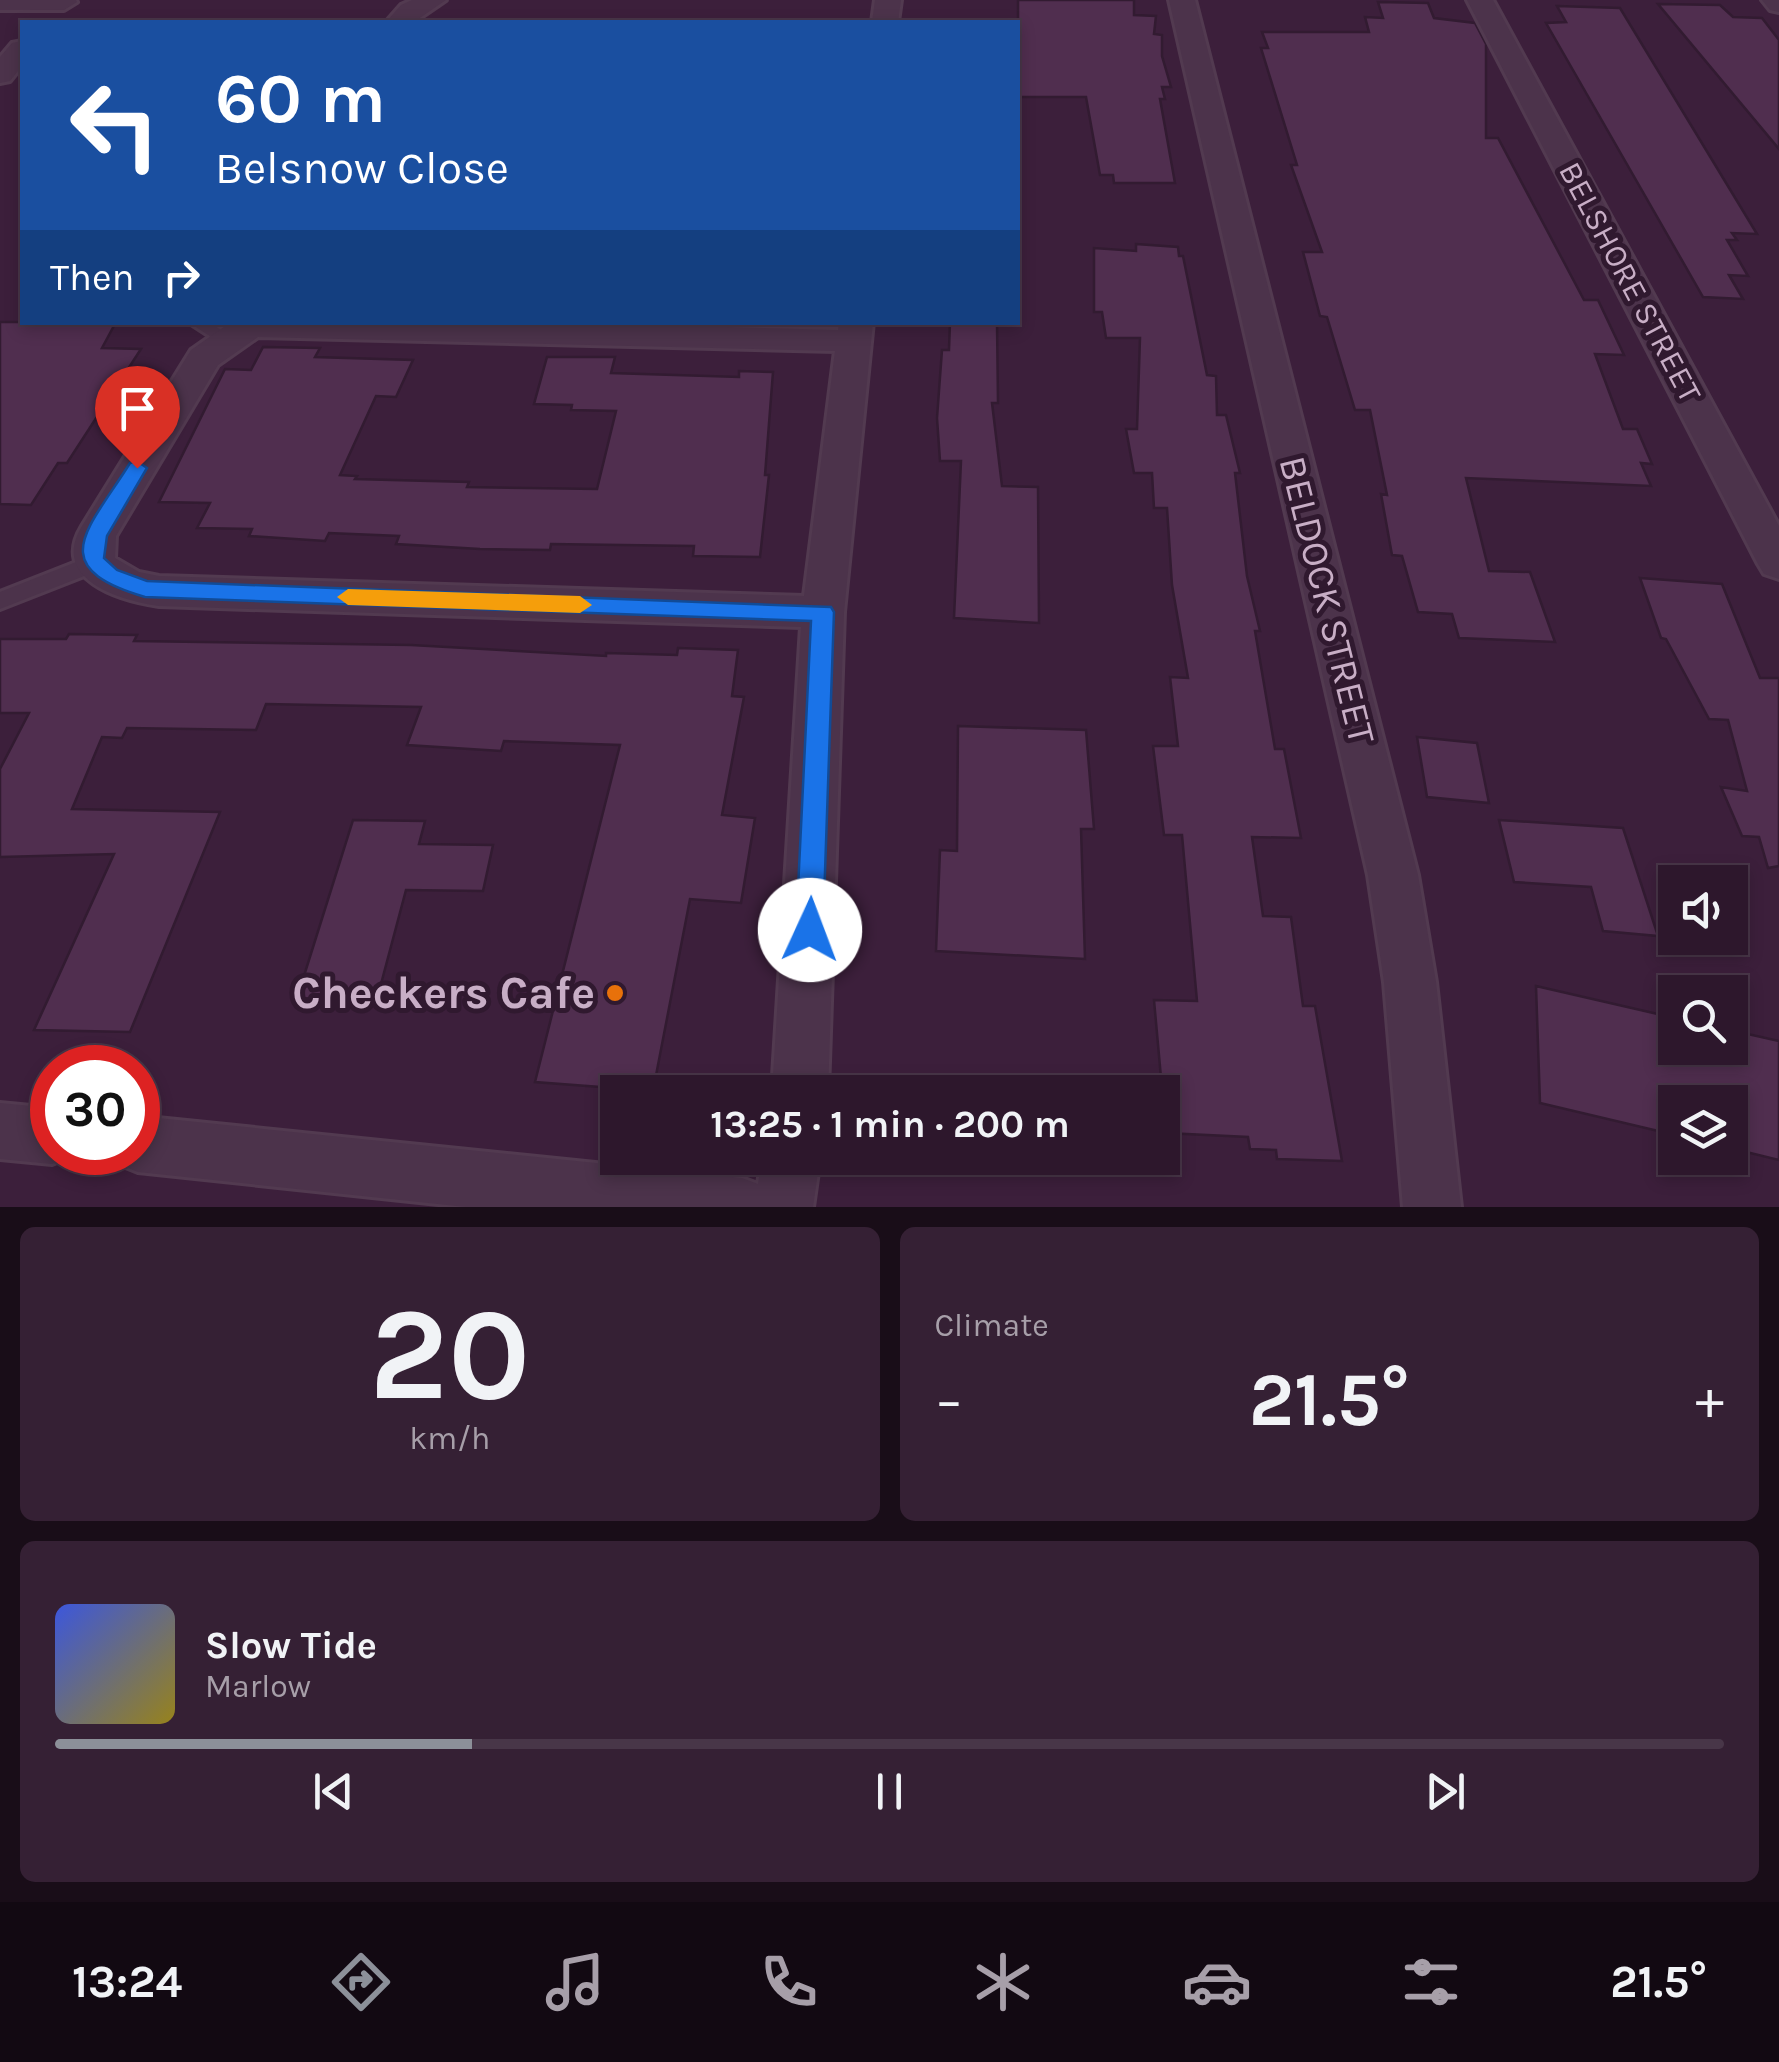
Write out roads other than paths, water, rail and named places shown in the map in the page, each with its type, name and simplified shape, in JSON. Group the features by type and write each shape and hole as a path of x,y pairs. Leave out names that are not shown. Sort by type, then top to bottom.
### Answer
{"street":[{"path":"402,20 432,0"},
{"name":"BELDOCK STREET","path":"1182,0 1393,875 1410,982 1432,1207"},
{"name":"BELSHORE STREET","path":"1480,0 1779,564"},
{"path":"0,2 59,8"},
{"path":"0,75 20,52"},
{"path":"264,325 211,331 198,367 96,536 94,563 132,586 158,591 823,612"},
{"path":"342,325 855,332 823,612 801,1075"},
{"path":"0,1131 30,1134"},
{"path":"160,1146 742,1207"},
{"path":"784,1207 789,1175"}],"lane":[{"path":"0,601 94,563"}],"place":[{"name":"Checkers Cafe","path":"615,993"}]}
